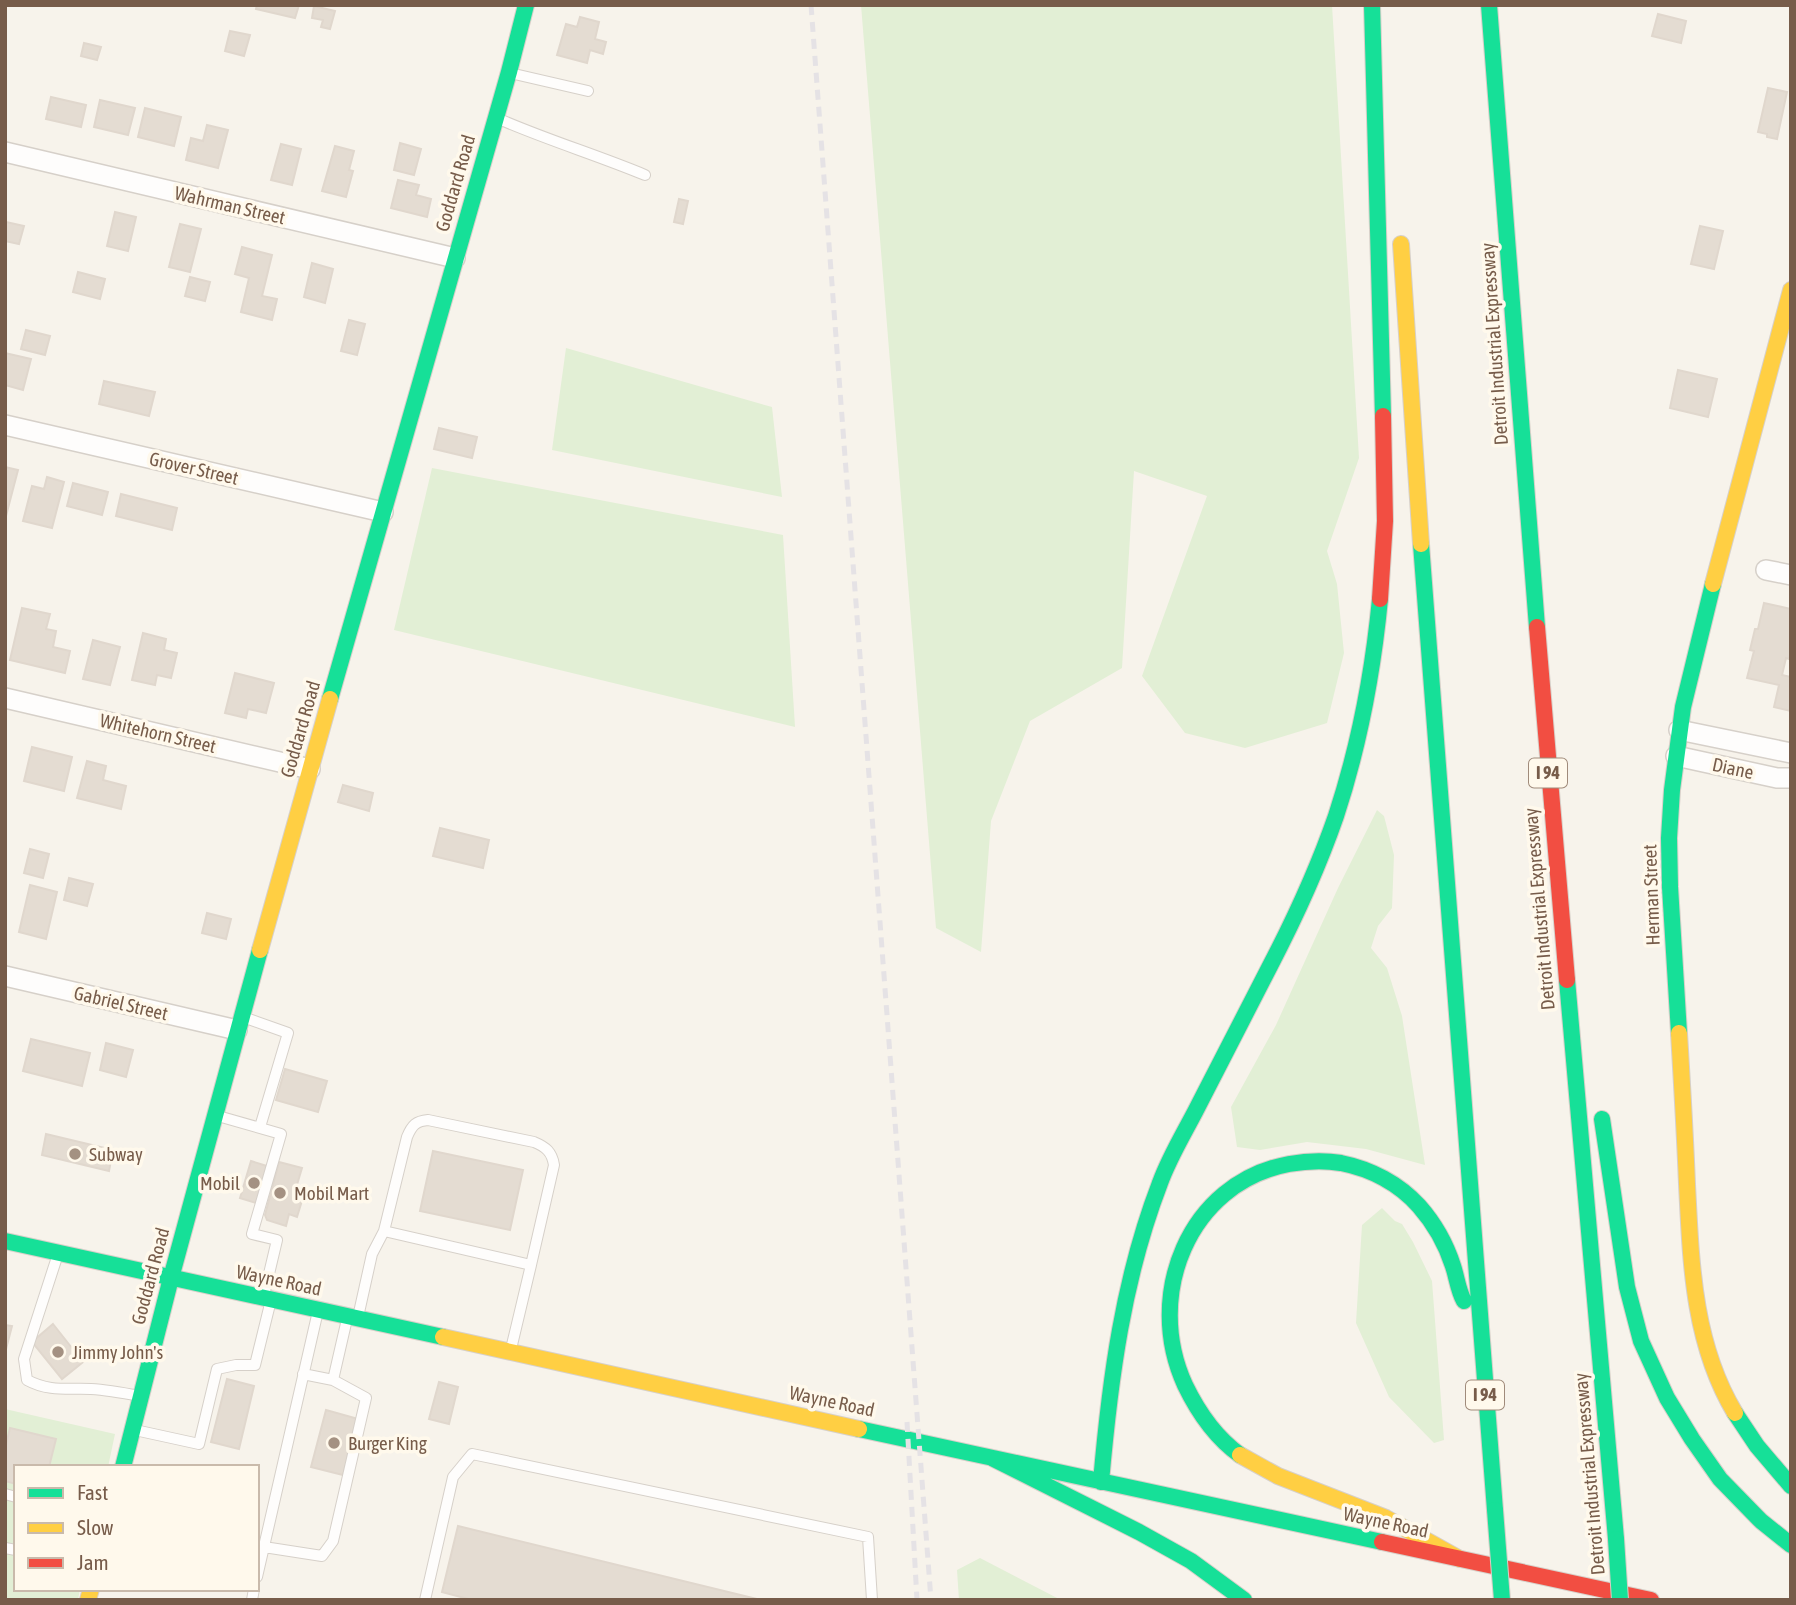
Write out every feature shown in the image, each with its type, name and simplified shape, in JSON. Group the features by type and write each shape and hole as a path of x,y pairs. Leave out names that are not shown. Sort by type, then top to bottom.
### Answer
{"main road":[{"name":"Goddard Road","path":"124,1465 239,1024 526,5"},
{"path":"1101,1482 1119,1322 1129,1272 1144,1222 1161,1177 1278,950 1315,872 1336,815 1354,751 1369,680 1380,612 1385,483 1372,5"},
{"path":"1386,5 1389,46"},
{"name":"Detroit Industrial Expressway","path":"1489,5 1546,754 1620,1600"},
{"name":"I 94","path":"1400,225 1425,610 1502,1600"},
{"name":"Herman Street","path":"1791,290 1691,668 1679,730 1669,838 1690,1236 1696,1299 1703,1334 1726,1398 1745,1432 1791,1486"},
{"path":"1546,754 1574,868"},
{"path":"1599,1101 1627,1287 1641,1341 1667,1398 1720,1479 1761,1521 1791,1545"},
{"path":"1460,1559 1386,1518 1268,1472 1242,1457 1220,1438 1205,1420 1184,1383 1177,1364 1171,1343 1170,1297 1182,1248 1195,1223 1209,1206 1229,1188 1255,1172 1277,1165 1321,1160 1371,1171 1395,1185 1413,1201 1428,1217 1442,1239 1453,1265 1460,1295 1480,1325"},
{"name":"Wayne Road","path":"5,1241 1651,1600"},
{"path":"992,1458 1191,1561 1244,1600"}],"street":[{"name":"Wahrman Street","path":"5,152 455,258"},
{"name":"Grover Street","path":"5,425 383,512"},
{"path":"1766,570 1791,575"},
{"name":"Whitehorn Street","path":"5,698 310,769"},
{"name":"Diane","path":"1679,730 1791,753"},
{"name":"Diane","path":"1676,756 1791,779"},
{"name":"Gabriel Street","path":"5,975 239,1024"}],"lane":[{"path":"509,72 588,91"},
{"path":"496,118 645,175"},
{"path":"239,1024 288,1032 260,1128"},
{"path":"133,1429 199,1444 217,1369 255,1365 277,1240 253,1234 281,1133 214,1115"},
{"path":"333,1380 372,1255 384,1231 407,1137 411,1127 419,1121 428,1120 534,1142 545,1146 552,1156 554,1166 510,1352"},
{"path":"384,1231 531,1265"},
{"path":"58,1253 24,1359 27,1380 36,1385 61,1390 91,1389 141,1396"},
{"path":"259,1568 318,1310"},
{"path":"264,1547 322,1556 333,1541 366,1398 333,1380 303,1374"},
{"path":"425,1600 453,1477 472,1454 868,1537 872,1600"}],"green space":[{"path":"861,5 1332,5 1359,458 1327,551 1337,584 1344,653 1327,723 1245,748 1185,733 1142,676 1207,496 1134,471 1122,668 1030,721 991,821 981,952 936,928"},
{"path":"566,348 772,407 782,497 552,450"},
{"path":"432,468 783,535 795,727 394,630"},
{"path":"1377,810 1384,816 1394,855 1392,908 1378,926 1371,948 1387,968 1402,1016 1425,1165 1366,1149 1307,1142 1260,1150 1237,1147 1231,1107 1276,1025 1338,888"},
{"path":"1382,1208 1402,1224 1432,1281 1444,1440 1434,1443 1389,1397 1356,1323 1362,1225"},
{"path":"5,1409 115,1434 108,1465 14,1465 14,1591 80,1591 78,1600 5,1600"},
{"path":"980,1558 1061,1600 959,1600 957,1570"}],"building":[{"path":"257,5 299,5 295,18 256,9"},
{"path":"314,6 335,11 330,29 321,27 323,20 312,18"},
{"path":"1658,14 1686,21 1681,43 1652,36"},
{"path":"580,17 599,22 595,39 606,42 603,54 590,50 587,63 557,55 566,24 577,27"},
{"path":"230,31 250,35 244,56 225,51"},
{"path":"84,43 101,47 97,60 81,56"},
{"path":"1768,88 1787,92 1777,139 1758,132"},
{"path":"51,97 86,105 81,127 46,119"},
{"path":"100,100 135,108 128,135 94,127"},
{"path":"145,108 181,117 174,146 138,137"},
{"path":"207,125 228,130 218,168 186,160 191,138 203,141"},
{"path":"400,143 421,149 414,175 394,170"},
{"path":"281,144 301,149 292,185 271,180"},
{"path":"335,146 354,151 349,170 353,171 346,197 322,191"},
{"path":"398,180 419,185 416,195 431,199 427,217 391,208"},
{"path":"679,199 688,201 683,224 674,222"},
{"path":"115,212 136,217 128,251 107,246"},
{"path":"6,222 24,226 19,244 5,241"},
{"path":"180,224 201,229 190,272 169,267"},
{"path":"1700,226 1723,231 1714,269 1691,264"},
{"path":"242,247 272,255 262,296 277,299 272,320 241,312 249,278 235,274"},
{"path":"312,263 333,269 325,303 304,297"},
{"path":"78,272 105,279 100,299 73,292"},
{"path":"190,277 210,282 205,301 185,296"},
{"path":"349,320 365,324 357,355 341,351"},
{"path":"26,330 50,336 45,355 21,349"},
{"path":"5,353 31,359 23,390 5,385"},
{"path":"1678,370 1717,379 1708,417 1670,408"},
{"path":"104,381 155,392 149,416 99,404"},
{"path":"439,428 477,437 472,458 434,449"},
{"path":"5,467 18,470 6,516 5,516"},
{"path":"47,477 64,482 52,528 23,521 32,486 44,489"},
{"path":"73,483 108,492 102,515 67,506"},
{"path":"121,494 177,508 172,530 116,516"},
{"path":"1764,603 1791,609 1791,651 1789,659 1786,658 1782,675 1791,677 1791,711 1774,707 1779,685 1747,678 1754,651 1750,650"},
{"path":"22,608 50,614 46,629 56,631 53,647 70,651 65,673 10,660"},
{"path":"143,633 166,639 164,650 177,653 171,678 157,675 155,685 132,680"},
{"path":"93,640 120,647 110,685 83,679"},
{"path":"235,673 274,683 266,713 248,709 246,718 225,713"},
{"path":"32,747 72,757 64,791 24,781"},
{"path":"87,761 106,766 103,780 126,786 121,809 77,798"},
{"path":"343,785 373,793 369,811 338,802"},
{"path":"440,828 489,840 483,868 433,856"},
{"path":"30,849 49,854 43,878 24,873"},
{"path":"69,878 93,884 87,906 64,900"},
{"path":"30,885 57,892 46,939 19,932"},
{"path":"207,913 231,919 226,939 202,933"},
{"path":"31,1039 90,1053 82,1086 23,1071"},
{"path":"106,1043 133,1050 126,1077 100,1070"},
{"path":"285,1069 327,1081 318,1112 276,1100"},
{"path":"46,1134 113,1150 109,1171 42,1155"},
{"path":"433,1151 523,1170 510,1230 420,1211"},
{"path":"251,1161 270,1167 259,1204 240,1198"},
{"path":"279,1162 302,1168 296,1188 305,1191 297,1217 289,1214 286,1226 267,1220 265,1215"},
{"name":"Jimmy John's","path":"53,1324 83,1362 62,1379 32,1342"},
{"path":"5,1325 12,1326 5,1353"},
{"path":"227,1379 254,1386 239,1449 211,1442"},
{"path":"439,1382 458,1387 449,1424 429,1419"},
{"name":"Burger King","path":"326,1410 358,1419 343,1475 311,1467"},
{"path":"10,1428 56,1439 50,1465 14,1465 14,1483 5,1481 5,1449"},
{"path":"458,1526 761,1600 472,1600 442,1592"}],"railway":[{"path":"811,5 931,1600"},
{"path":"907,1422 917,1600"}],"traffic: fast":[{"path":"330,699 526,5"},
{"path":"1372,5 1383,416"},
{"path":"1489,5 1537,627"},
{"path":"1421,544 1495,1510"},
{"path":"1679,1033 1670,887 1672,790 1683,707 1713,584"},
{"path":"1101,1482 1120,1330 1147,1219 1168,1165 1288,930 1329,835 1358,736 1369,681 1380,599"},
{"path":"124,1465 260,950"},
{"path":"1567,980 1616,1539"},
{"path":"1602,1119 1627,1287 1641,1341 1667,1398 1720,1479 1761,1521 1791,1545"},
{"path":"1240,1455 1208,1423 1185,1385 1174,1351 1170,1316 1173,1281 1184,1248 1201,1219 1224,1194 1254,1175 1295,1163 1334,1162 1374,1173 1403,1191 1430,1219 1447,1250 1464,1301"},
{"path":"5,1241 443,1337"},
{"path":"1735,1413 1757,1446 1791,1486"},
{"path":"859,1429 1382,1542"},
{"path":"992,1458 1191,1561 1244,1600"},
{"path":"1495,1510 1502,1600"},
{"path":"1616,1539 1620,1600"}],"traffic: slow":[{"path":"1401,244 1421,544"},
{"path":"1713,584 1791,290"},
{"path":"260,950 330,699"},
{"path":"1679,1033 1690,1243 1697,1302 1710,1359 1735,1413"},
{"path":"443,1337 859,1429"},
{"path":"1240,1455 1278,1476 1386,1518 1460,1559"},
{"path":"88,1600 90,1591"}],"traffic: jam":[{"path":"1380,599 1385,521 1383,416"},
{"path":"1537,627 1567,980"},
{"path":"1382,1542 1651,1600"}],"place":[{"name":"Subway","path":"75,1154"},
{"name":"Mobil","path":"254,1183"},
{"name":"Mobil Mart","path":"280,1193"},
{"name":"Jimmy John's","path":"58,1352"},
{"name":"Burger King","path":"334,1443"}]}
